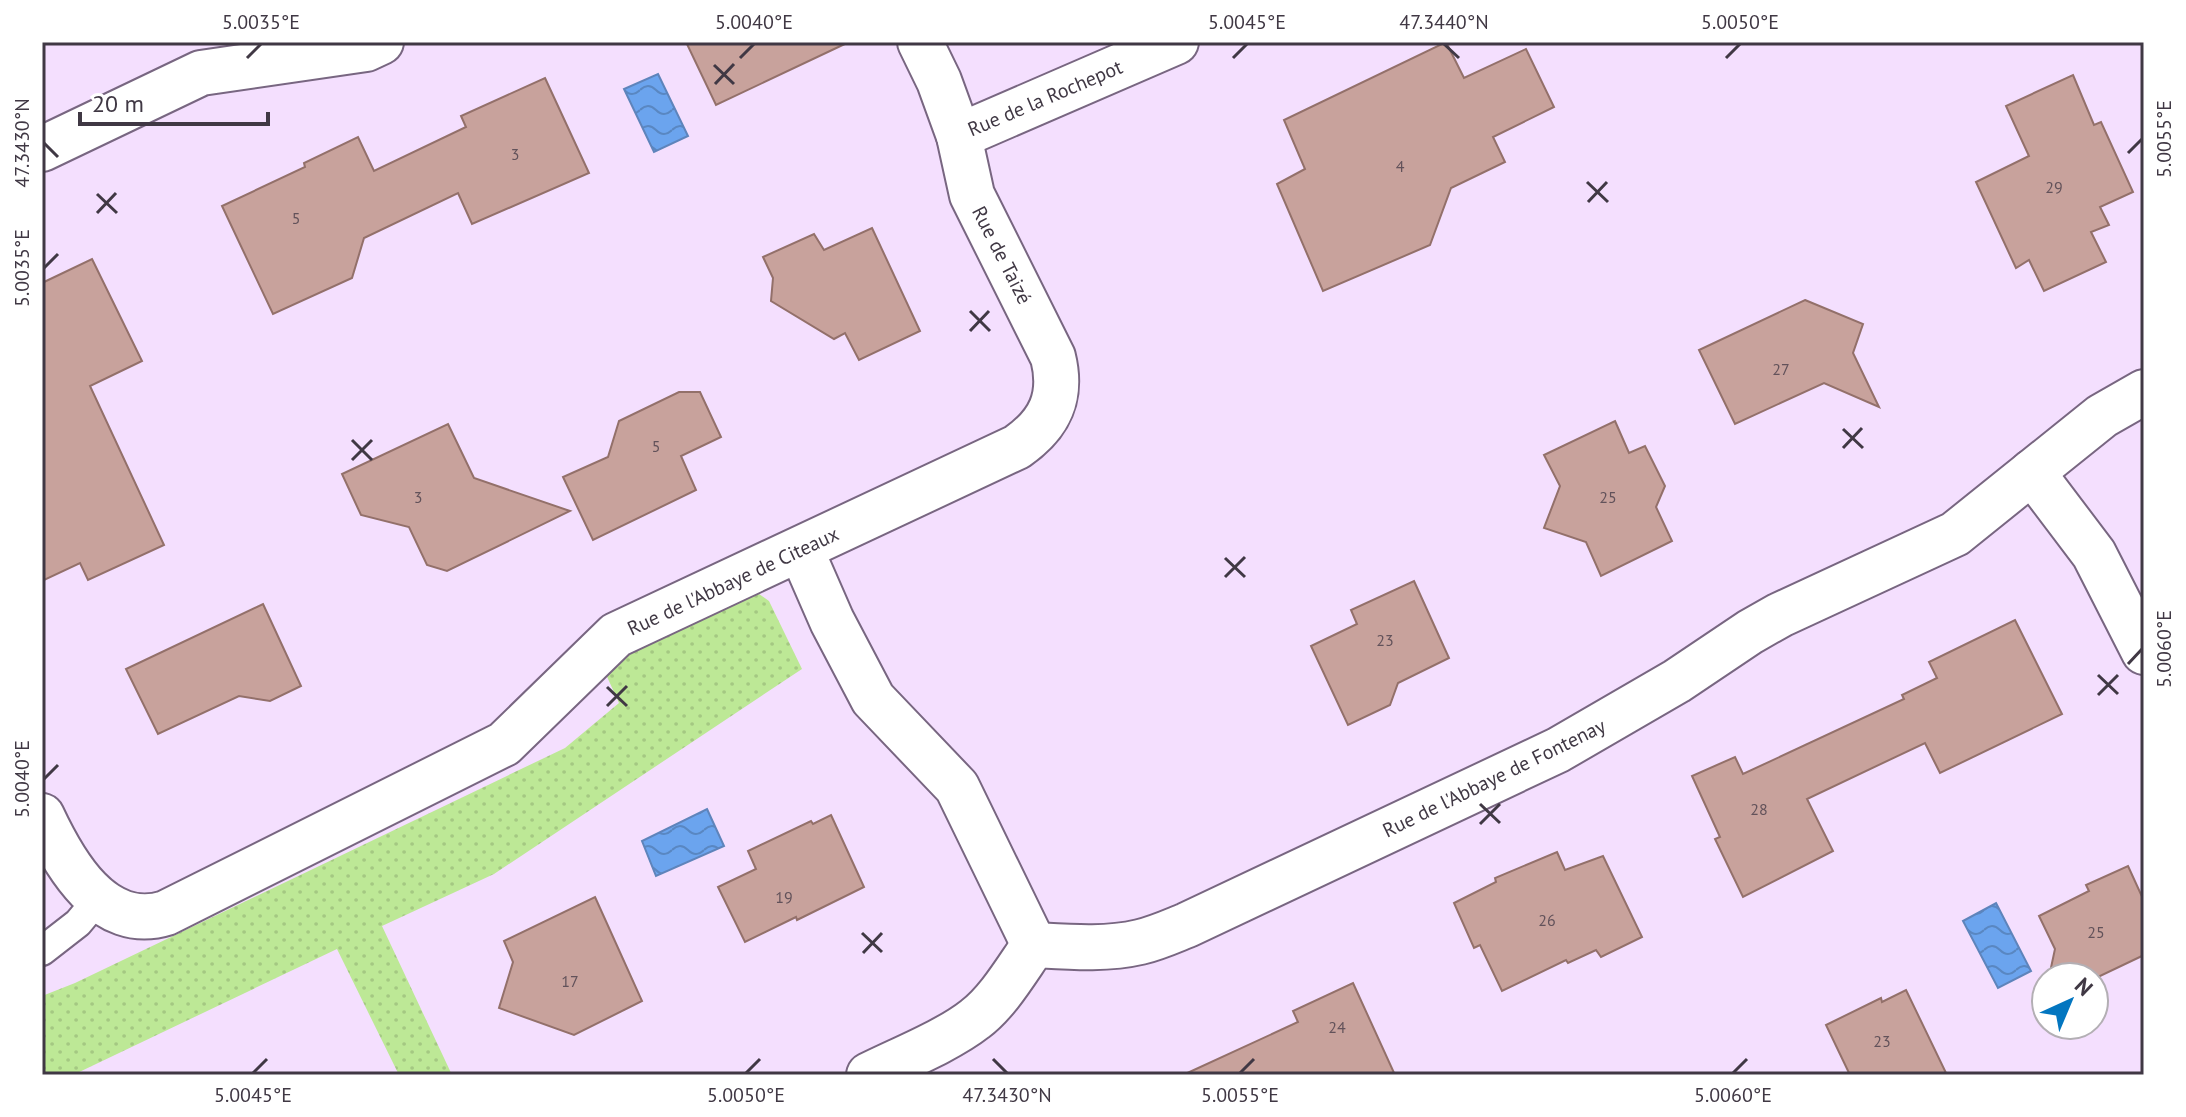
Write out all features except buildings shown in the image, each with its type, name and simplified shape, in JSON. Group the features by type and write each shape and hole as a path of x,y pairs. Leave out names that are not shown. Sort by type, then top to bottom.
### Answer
{"street":[{"path":"42,149 201,73 366,49 381,42"},
{"name":"Rue de Taizé","path":"920,42 939,81 959,136 972,195 1053,357 1057,374 1056,391 1045,422"},
{"name":"Rue de la Rochepot","path":"959,136 1176,42"},
{"name":"Rue de l'Abbaye de Fontenay","path":"1034,945 1100,947 1159,936 1558,750 1677,681 1780,615 1955,534 2102,416 2144,392"},
{"name":"Rue de l'Abbaye de Citeaux","path":"98,899 118,911 153,917 180,907 504,744 616,635 1017,447 1033,436 1045,422"},
{"path":"2032,472 2094,554 2144,652"},
{"path":"801,550 832,621 873,699 957,787 1034,945 991,1004 976,1019 869,1075"},
{"path":"42,816 55,845 74,874 98,899"}],"lane":[{"path":"42,951 78,923 98,899"}],"green space":[{"path":"755,591 769,601 802,669 494,874 382,926 452,1075 399,1075 337,949 73,1075 42,1075 42,996 565,748 619,703 598,657"}],"water":[{"path":"658,74 688,136 654,152 624,89"},
{"path":"707,809 724,846 656,876 642,841"},
{"path":"1996,903 2030,972 1998,988 1963,921"}]}
